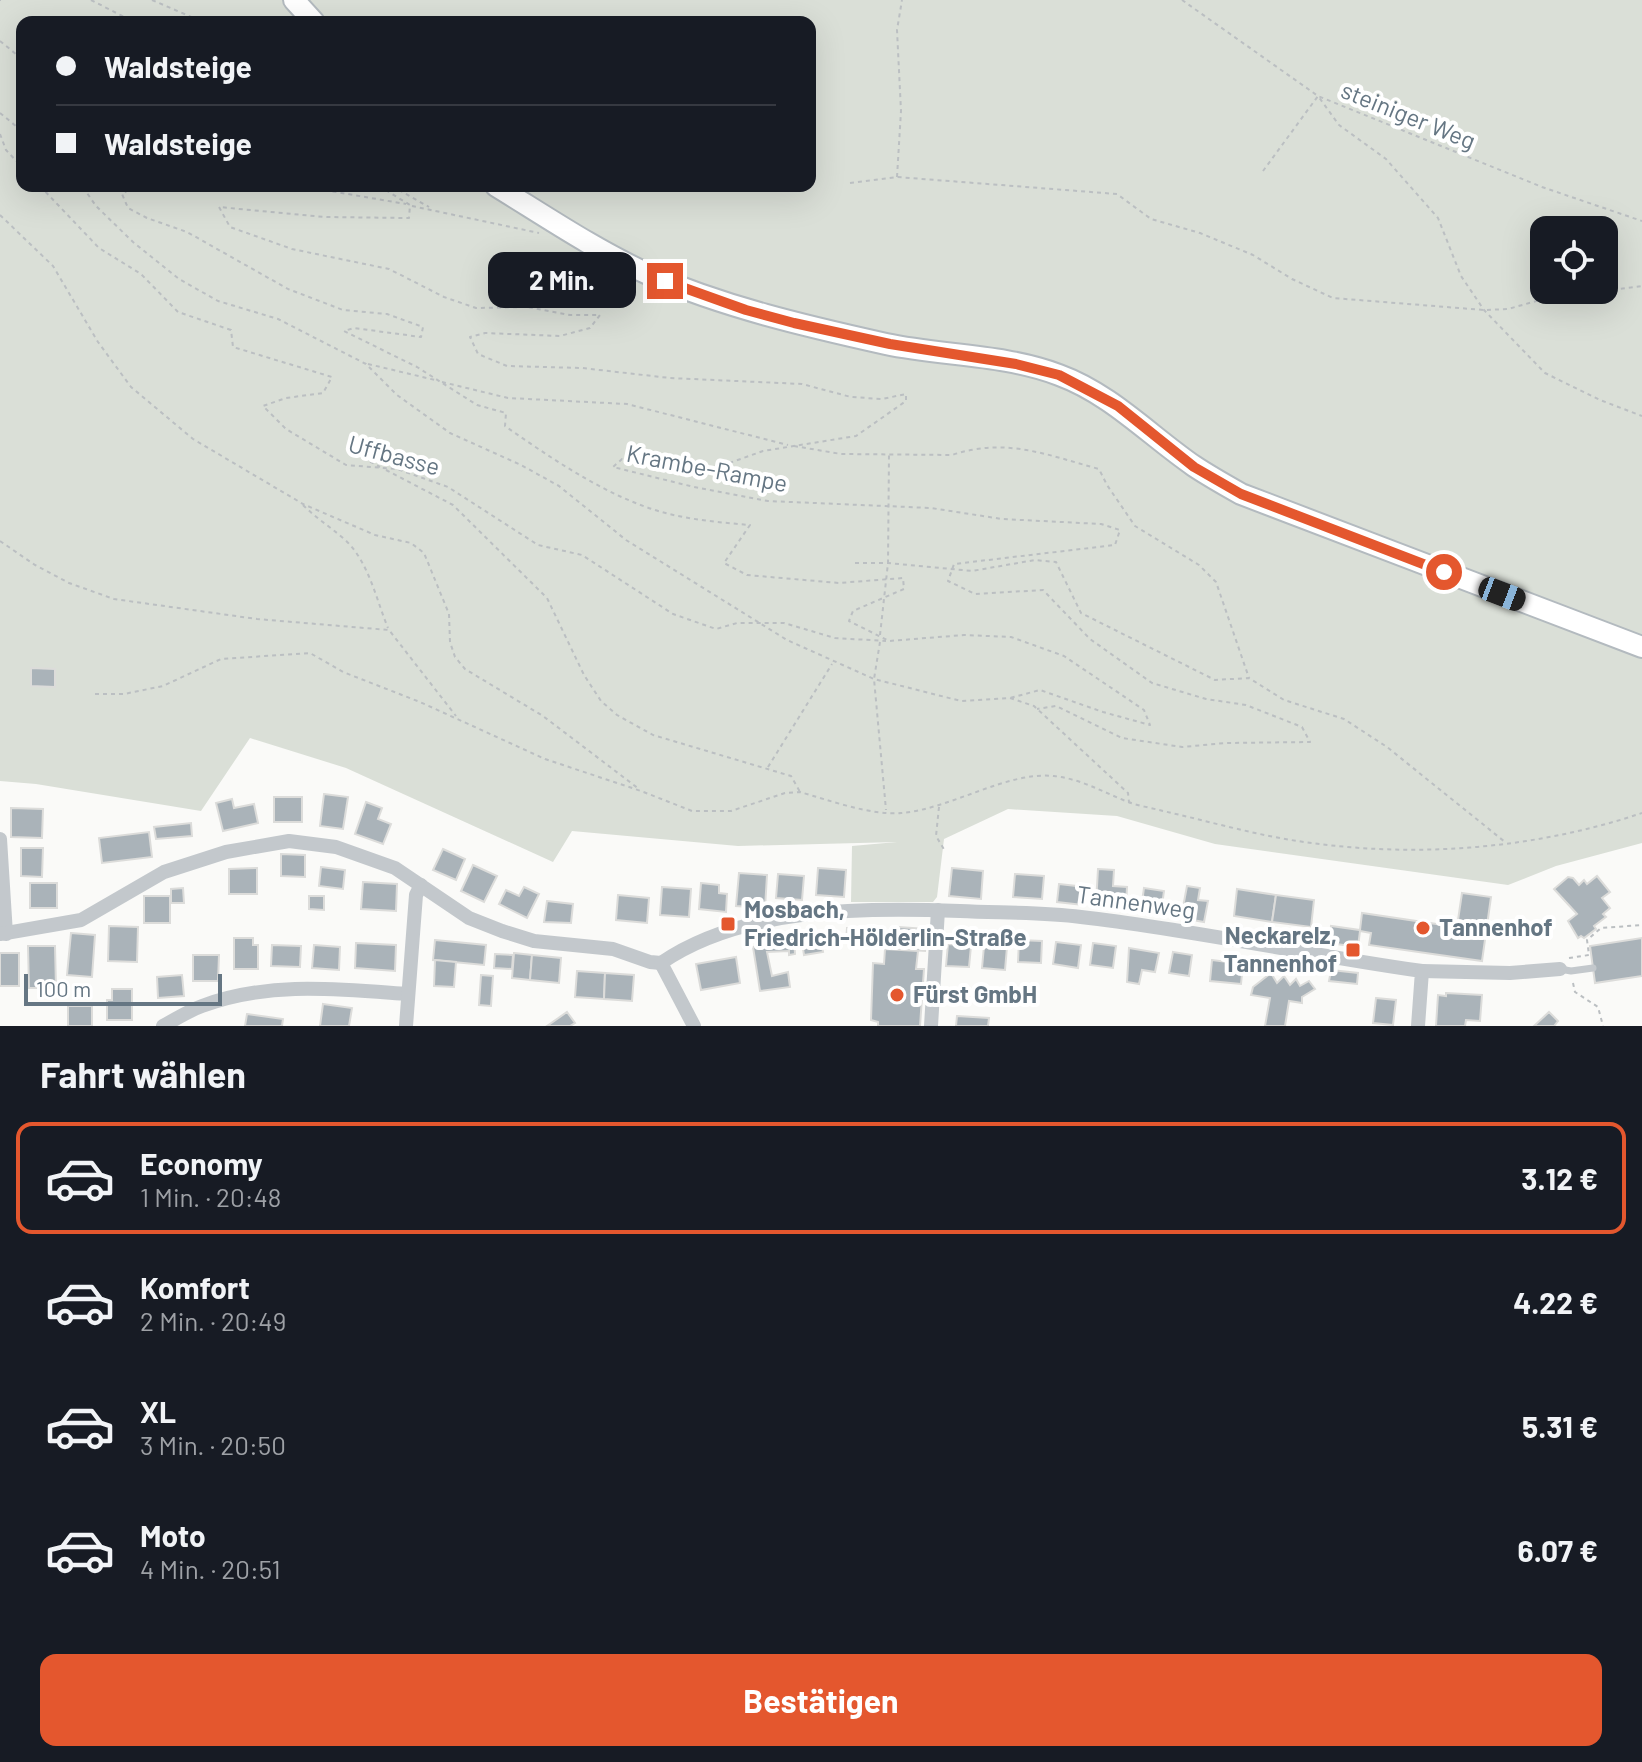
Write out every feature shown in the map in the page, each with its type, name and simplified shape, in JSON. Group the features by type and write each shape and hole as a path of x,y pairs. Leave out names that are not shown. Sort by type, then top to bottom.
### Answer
{"street":[{"path":"294,0 309,16"},
{"path":"506,192 645,273 746,310 890,344 1016,364 1059,375 1118,406 1194,467 1241,494 1642,647"},
{"path":"0,839 3,934 81,920 164,872 226,852 289,841 336,847 395,868 469,918 502,931 534,941 613,949 661,963 694,1026"},
{"path":"406,1026 416,895 421,885"},
{"name":"Tannenweg","path":"661,963 690,944 719,933 809,914 876,908 1078,916 1422,971 1510,973 1565,970"},
{"path":"931,1026 938,910"},
{"path":"1418,1026 1422,971"},
{"path":"163,1026 199,1007 242,994 288,987 408,994"}],"lane":[{"path":"1565,970 1593,968"}],"path":[{"path":"91,0 122,16"},
{"path":"152,0 189,16"},
{"path":"897,177 901,111 897,30 902,0"},
{"name":"steiniger Weg","path":"1182,0 1318,96 1542,187 1642,221"},
{"path":"0,41 16,54"},
{"path":"1263,171 1318,96 1339,125 1386,159 1438,218 1461,276 1484,310 1545,373 1642,416"},
{"path":"0,113 16,126"},
{"path":"0,134 6,150 16,161"},
{"path":"850,183 897,177 1117,194 1151,219 1200,233 1253,255 1292,279 1333,298 1484,310 1508,309 1547,298 1642,286"},
{"name":"Uffbasse","path":"46,192 99,248 141,274 178,312 231,330 233,347 332,377 323,393 286,398 263,406 286,429 346,465 397,469 448,487 538,545 582,555 673,614 716,629 737,623 784,623 835,638 880,638"},
{"path":"87,192 96,206 179,279 218,301 278,319 366,364 508,398 627,404 790,446 841,454 952,455 1009,446 1099,469 1135,526 1199,565 1216,582 1249,678"},
{"path":"125,192 122,194 128,208 187,232 288,289 343,310 387,314 423,327 421,337 354,328 344,331 417,367 477,405 506,413 505,426 597,484 645,507 717,522 750,525 724,563 747,575 839,583 903,578 904,589 853,611 849,621 889,641 964,635 1011,637 1064,656 1144,710 1150,725 1040,690 1010,698 961,701 874,679 833,663 760,623 626,540 559,486 450,433 397,395 366,364"},
{"path":"335,192 547,234 559,236 571,232"},
{"path":"389,192 410,205"},
{"path":"402,192 433,210"},
{"name":"Krambe-Rampe","path":"410,205 409,218 324,217 219,207 230,227 292,249 389,269 444,297 476,308 527,307 570,315 600,315 590,328 560,336 485,333 470,337 478,354 507,366 582,368 670,378 802,384 851,397 882,399 906,394 906,401 856,436 763,451 718,467 622,459 613,467 768,501 931,508 1002,519 1101,524 1120,530 1115,545 954,564 952,568"},
{"path":"0,215 53,266 98,342 131,387 193,439 303,504 375,535 411,543 424,553 449,614 450,642 455,657 465,669 543,716 641,791"},
{"path":"349,450 453,505 547,598 584,675 601,701 617,715 653,735 791,776 800,792"},
{"path":"886,812 874,679 888,563 889,453"},
{"path":"303,504 318,521 344,539 361,559 389,630 458,719"},
{"path":"0,541 69,583 114,599 257,619 389,630"},
{"path":"855,563 972,571 1035,560 1056,562 1081,613 1215,680 1249,678 1284,700 1344,719 1387,747 1507,844"},
{"path":"952,568 948,581 975,594 1043,590 1090,639 1152,683 1206,699 1246,705 1302,727 1310,742 1182,747 1122,738 1056,706 1037,709"},
{"path":"95,694 124,694 163,686 221,659 310,653 343,672 545,759 692,811 731,811 785,793 800,792 886,812 904,813 939,806 1028,776 1053,776 1081,782 1129,802 1311,843 1378,848 1507,844 1603,825 1642,813"},
{"path":"767,768 833,663"},
{"path":"1010,698 1037,709 1128,793 1129,802"},
{"path":"939,806 936,836 945,851"},
{"path":"1603,1026 1598,1007 1575,992 1565,970 1568,958 1589,955 1587,940 1601,928 1642,925"}],"shaded area":[{"path":"0,0 1642,0 1642,843 1556,866 1508,885 1215,844 1117,816 1008,809 944,839 937,897 933,902 851,902 852,846 897,842 738,846 572,831 553,862 346,768 250,738 201,811 0,781"}],"building":[{"path":"31,668 55,669 55,687 31,686"},
{"path":"324,794 348,797 343,829 320,826"},
{"path":"274,797 302,797 302,822 274,822"},
{"path":"232,799 234,808 254,804 258,823 223,831 216,803"},
{"path":"366,802 382,808 378,819 391,824 383,844 355,834"},
{"path":"11,808 43,809 42,838 11,837"},
{"path":"191,823 192,836 156,839 154,827"},
{"path":"149,832 152,857 102,863 99,838"},
{"path":"21,848 43,848 42,877 21,876"},
{"path":"443,849 465,859 456,880 433,870"},
{"path":"281,854 305,855 305,877 281,876"},
{"path":"473,865 497,876 484,902 461,891"},
{"path":"321,867 345,870 343,889 319,886"},
{"path":"257,868 257,894 229,894 229,869"},
{"path":"818,868 846,870 844,897 816,895"},
{"path":"952,868 983,871 981,899 949,896"},
{"path":"1098,869 1114,870 1113,886 1127,887 1126,907 1096,904"},
{"path":"739,873 767,875 765,908 736,906"},
{"path":"778,874 804,876 802,900 776,898"},
{"path":"1015,874 1044,876 1042,899 1013,897"},
{"path":"1597,876 1610,892 1602,898 1610,908 1603,914 1606,917 1594,926 1596,929 1584,938 1578,938 1568,921 1577,914 1554,889 1568,877 1579,885 1584,880 1587,884"},
{"path":"363,882 397,884 396,911 361,909"},
{"path":"30,883 57,883 57,908 30,908"},
{"path":"701,883 719,885 719,893 727,894 726,912 699,909"},
{"path":"1059,884 1085,887 1083,905 1057,902"},
{"path":"1187,886 1200,888 1198,900 1208,901 1204,922 1181,918"},
{"path":"524,887 539,894 527,918 499,904 506,890 519,896"},
{"path":"662,887 691,889 689,917 660,915"},
{"path":"183,888 184,903 171,903 171,889"},
{"path":"1144,888 1164,891 1161,912 1141,909"},
{"path":"1237,889 1276,895 1272,922 1234,916"},
{"name":"Tannenhof","path":"1462,893 1491,897 1482,961 1369,945 1371,933 1360,931 1358,947 1329,943 1331,926 1360,930 1362,913 1457,927"},
{"path":"618,895 649,898 647,923 616,920"},
{"path":"1276,895 1314,900 1311,927 1272,922"},
{"path":"144,896 170,896 170,923 144,923"},
{"path":"309,896 324,896 324,910 309,909"},
{"path":"547,901 573,904 571,923 544,922"},
{"path":"109,926 138,927 137,962 108,961"},
{"path":"898,927 926,929 925,951 896,949"},
{"path":"847,928 859,929 858,943 846,942"},
{"path":"71,933 95,935 92,977 67,975"},
{"path":"820,933 823,952 804,955 801,936"},
{"path":"234,938 253,938 253,945 258,945 258,969 234,969"},
{"path":"794,938 795,954 789,955 789,951 767,952 772,976 788,972 790,987 760,991 753,947"},
{"path":"1642,938 1642,976 1595,983 1590,946"},
{"path":"435,940 486,945 484,965 433,960"},
{"path":"1019,940 1042,941 1041,963 1018,962"},
{"path":"1056,942 1081,945 1078,968 1053,964"},
{"path":"356,943 396,945 395,971 355,968"},
{"path":"1093,943 1116,946 1113,968 1090,965"},
{"path":"948,944 971,946 969,967 946,966"},
{"path":"272,945 301,946 300,967 271,966"},
{"path":"314,945 340,947 339,970 312,968"},
{"path":"28,946 55,946 56,988 29,988"},
{"path":"984,946 1007,947 1005,970 982,968"},
{"path":"1129,948 1159,953 1155,972 1142,970 1139,984 1127,982"},
{"name":"Fürst GmbH","path":"885,949 918,951 916,969 924,969 920,1026 878,1026 878,1022 871,1020 873,963 884,964"},
{"path":"1173,952 1192,955 1189,976 1169,973"},
{"path":"0,953 19,953 19,986 0,986"},
{"path":"514,953 532,955 530,980 512,978"},
{"path":"495,954 513,955 512,969 494,968"},
{"path":"193,955 219,955 218,981 193,981"},
{"path":"532,955 561,958 559,983 530,980"},
{"path":"736,957 740,983 701,990 696,964"},
{"path":"435,960 456,962 454,987 434,986"},
{"path":"1212,960 1243,964 1241,984 1210,981"},
{"path":"1331,970 1358,973 1357,984 1329,981"},
{"path":"577,971 605,973 604,999 575,997"},
{"path":"605,973 634,975 632,1001 604,999"},
{"path":"1271,973 1277,983 1284,976 1290,985 1296,979 1300,986 1309,981 1315,989 1302,997 1302,1003 1289,1001 1285,1026 1265,1026 1270,998 1251,995 1253,987"},
{"path":"182,975 184,996 158,998 157,977"},
{"path":"481,975 493,976 491,1006 479,1005"},
{"path":"112,989 132,989 132,1020 107,1020 107,1000 112,1000"},
{"path":"1446,993 1482,995 1480,1021 1466,1020 1465,1026 1436,1026 1438,995 1446,996"},
{"path":"1376,998 1396,1000 1393,1025 1373,1023"},
{"path":"323,1004 352,1008 349,1026 320,1026"},
{"path":"68,1006 92,1006 92,1026 68,1026"},
{"path":"567,1012 575,1023 570,1026 547,1026"},
{"path":"1549,1012 1558,1021 1554,1026 1534,1026"},
{"path":"247,1014 283,1019 282,1026 245,1026"},
{"path":"957,1016 989,1018 988,1026 956,1026"}],"place":[{"name":"Mosbach, Friedrich-Hölderlin-Straße","path":"728,924"},
{"name":"Tannenhof","path":"1423,928"},
{"name":"Neckarelz, Tannenhof","path":"1353,950"},
{"name":"Fürst GmbH","path":"897,995"}],"route":[{"path":"665,281 706,297 794,323 890,344 1016,364 1059,375 1118,406 1194,467 1241,494 1444,572"}]}
